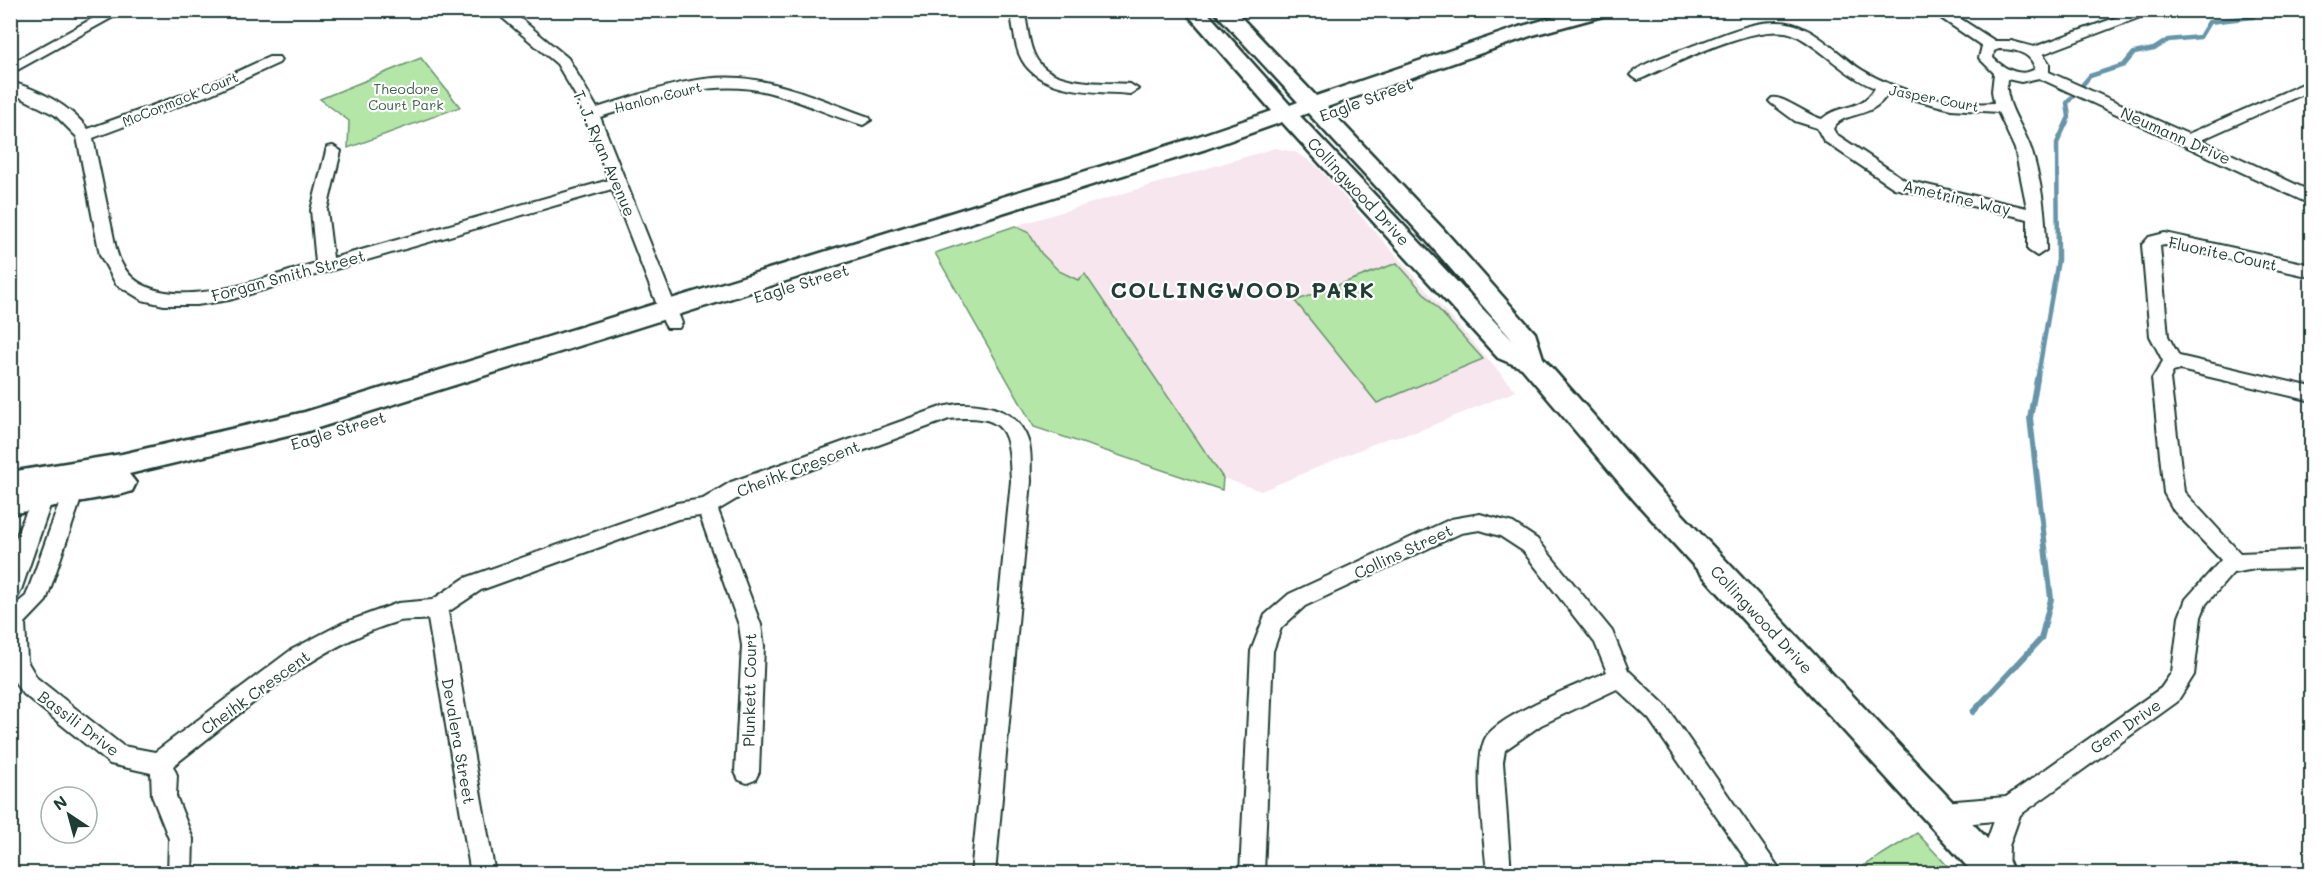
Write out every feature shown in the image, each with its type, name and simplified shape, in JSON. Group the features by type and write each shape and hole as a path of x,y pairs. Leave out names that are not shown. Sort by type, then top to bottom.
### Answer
{"main road":[{"name":"Collingwood Drive","path":"1194,10 1508,351 1531,361 1644,492 1996,873"},
{"name":"Collingwood Drive","path":"1223,10 1434,234 1526,339 1531,361"},
{"name":"Eagle Street","path":"10,483 68,484 214,464 298,442 670,316 972,231 1318,109 1540,38 1579,18 1603,10"},
{"name":"Eagle Street","path":"10,503 42,499 68,484"}],"street":[{"path":"10,70 119,10"},
{"name":"T. J. Ryan Avenue","path":"500,10 521,24 562,61 592,114 670,316"},
{"path":"1017,10 1030,61 1041,72 1064,81 1130,89"},
{"path":"1771,10 1785,27"},
{"path":"1936,10 1992,46"},
{"path":"2032,53 2152,10"},
{"path":"1638,75 1670,60 1741,36 1775,26 1785,27"},
{"name":"Jasper Court","path":"1785,27 1802,34 1855,73 1883,88 1976,107 2004,107"},
{"path":"2011,45 2032,53 2043,66 2040,73 2023,76 2002,71 1986,58 1987,49 1992,46 2011,45"},
{"name":"McCormack Court","path":"85,136 206,91 274,60"},
{"path":"2002,71 1998,89 2023,147 2038,216 2037,250"},
{"name":"Neumann Drive","path":"2040,73 2289,186 2312,200"},
{"name":"Hanlon Court","path":"592,114 696,86 740,83 762,87 863,120"},
{"path":"2188,140 2312,84"},
{"name":"Forgan Smith Street","path":"10,86 60,110 74,120 85,136 112,265 126,285 137,292 154,297 199,299 229,294 619,182"},
{"path":"1777,101 1801,118 1827,126 1838,116 1872,104 1883,88"},
{"name":"Ametrine Way","path":"1827,126 1830,137 1900,184 2038,216"},
{"path":"325,266 318,210 333,151"},
{"name":"Fluorite Court","path":"2174,364 2159,336 2151,245 2155,241 2165,239 2312,271"},
{"path":"2312,394 2174,364 2163,370 2161,380 2174,493 2181,505 2236,562 2297,557 2312,559"},
{"name":"Cheihk Crescent","path":"158,763 299,657 349,631 398,612 418,612 437,608 473,584 677,511 707,507 738,488 948,412 978,411 996,416 1009,425 1019,442 1021,481 983,873"},
{"name":"Bassili Drive","path":"68,484 35,601 12,621 16,663 29,686 118,756 158,763"},
{"path":"10,590 42,499"},
{"name":"Plunkett Court","path":"707,507 752,635 747,772"},
{"name":"Collins Street","path":"1252,873 1262,651 1267,628 1280,610 1297,600 1458,525 1480,522 1506,529 1530,545 1604,638 1620,677 1657,712 1771,873"},
{"name":"Gem Drive","path":"2010,808 2169,695 2183,675 2190,617 2197,599 2226,567 2236,562"},
{"name":"Devalera Street","path":"437,608 483,873"},
{"path":"1502,868 1491,762 1495,744 1506,734 1546,712 1620,677"},
{"path":"158,763 165,775 164,796 181,839 180,873"},
{"path":"1943,814 2010,808 1997,846 1996,873"}],"shaded area":[{"path":"1275,148 1295,152 1315,164 1516,391 1416,432 1385,439 1261,491 1223,478 1086,275 1078,280 1059,271 1041,253 1029,233 1015,226"}],"green space":[{"name":"Theodore Court Park","path":"421,58 460,107 348,148 349,121 320,99"},
{"path":"1015,226 1029,233 1041,253 1059,271 1078,280 1085,274 1223,478 1222,490 1034,427 935,253"},
{"path":"1397,263 1483,359 1377,403 1295,301"},
{"path":"1917,833 1954,873 1852,873"}],"waterway":[{"path":"2037,381 2058,260 2057,143 2069,117 2067,103 2090,76 2124,65 2134,53 2154,49 2168,40 2200,37 2209,22 2253,17 2259,10"},
{"path":"1973,712 2041,639 2051,599 2030,418 2037,379"}],"district":[{"name":"COLLINGWOOD PARK","path":"1243,289"}]}
